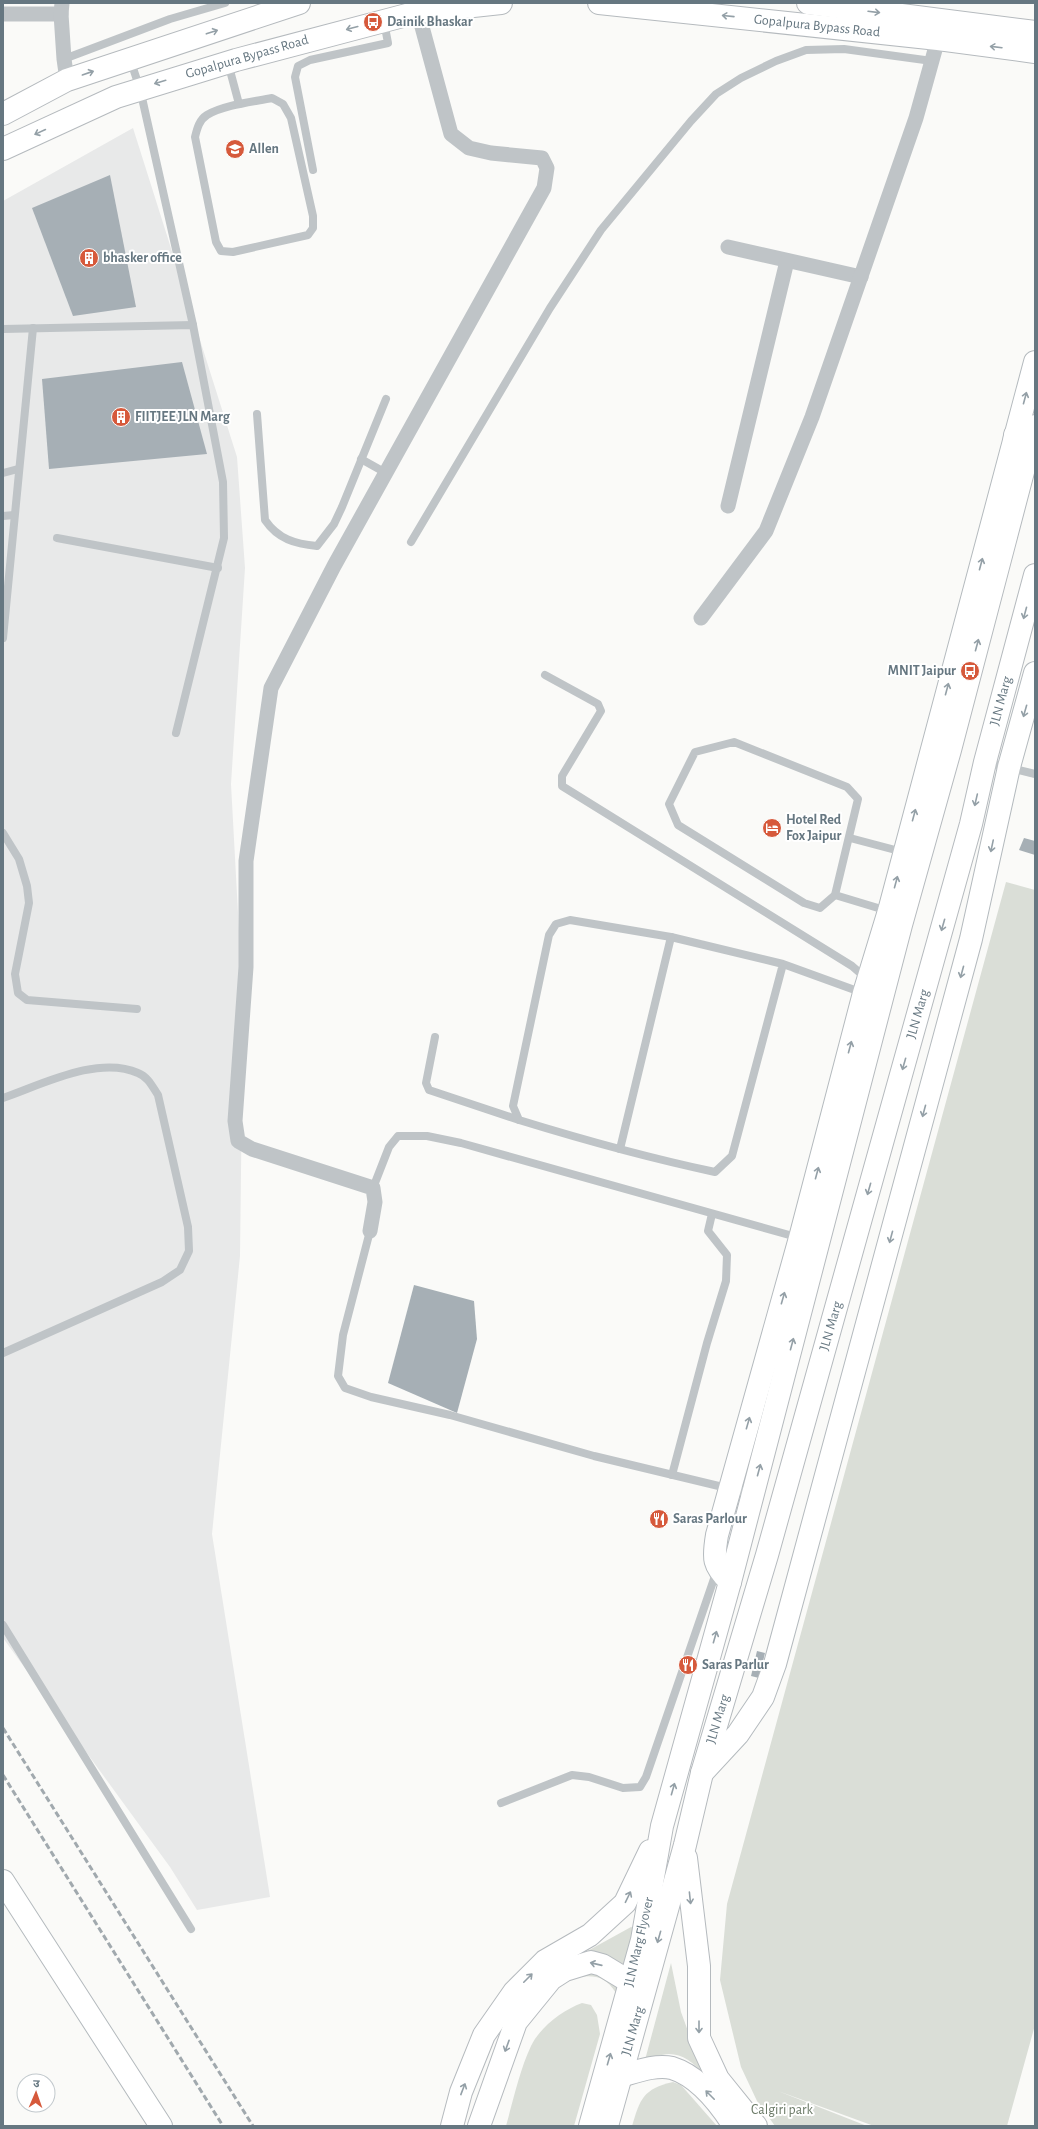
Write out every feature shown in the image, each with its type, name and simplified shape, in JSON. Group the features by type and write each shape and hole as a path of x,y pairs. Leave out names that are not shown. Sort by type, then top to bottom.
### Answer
{"main road":[{"path":"3,114 67,80 300,3"},
{"name":"Gopalpura Bypass Road","path":"3,149 116,97 140,88 227,62 418,12 501,3"},
{"name":"Gopalpura Bypass Road","path":"599,3 938,39 1035,52"},
{"name":"Gopalpura Bypass Road","path":"808,3 1029,30"},
{"path":"874,993 889,911 904,853 941,748 1015,434 1035,362"},
{"name":"JLN Marg","path":"662,1826 724,1575 753,1494 809,1241 874,993 941,748 1009,520 1035,426"},
{"path":"1009,520 1009,499 1015,434"},
{"name":"JLN Marg","path":"620,2076 685,1845 702,1773 767,1555 971,824 985,762 1035,575"},
{"path":"702,1773 738,1734 763,1697 775,1664 971,939 1009,767 1035,673"},
{"path":"724,1575 714,1552 730,1488 809,1241"},
{"path":"452,2126 461,2092 484,2035 510,1998 545,1961 590,1935 625,1903 662,1826"},
{"name":"JLN Marg Flyover","path":"605,2110 630,1982 642,1940 662,1826"},
{"path":"685,1845 699,1966 700,2038 718,2079 756,2126"},
{"path":"3,1881 161,2126"},
{"path":"479,2126 516,2022 551,1980 565,1970 591,1962 602,1965 630,1982"},
{"path":"620,2076 644,2069 671,2068 688,2076 704,2089 722,2107 734,2126"},
{"name":"JLN Marg Flyover","path":"590,2126 605,2110 620,2076"}],"street":[{"path":"3,14 62,9 64,59 67,80"},
{"path":"370,1231 375,1202 373,1188 252,1149 238,1141 234,1121 246,967 246,861 272,688 334,566 544,188 548,168 542,158 491,153 469,148 451,134 418,12"},
{"path":"701,618 766,531 812,417 861,277 916,118 938,39"},
{"path":"728,247 861,277"},
{"path":"728,506 787,261"}],"lane":[{"path":"64,59 170,19 225,3"},
{"path":"313,170 295,77 298,66 310,60 388,43 384,20"},
{"path":"411,542 550,308 601,230 691,121 716,94 762,68 806,50 844,49 932,61"},
{"path":"130,59 140,88 193,325 223,482 224,538 218,568 176,733"},
{"path":"227,62 239,104"},
{"path":"272,98 283,104 291,118 312,216 313,228 308,235 233,252 221,251 216,242 195,137 200,123 206,115 239,104 272,98"},
{"path":"3,329 193,325"},
{"path":"3,638 18,469 33,328"},
{"path":"257,414 265,520 275,532 297,544 317,546 326,536 342,507 386,399"},
{"path":"361,460 386,473"},
{"path":"3,473 18,469"},
{"path":"3,516 14,515"},
{"path":"57,538 218,568"},
{"path":"545,675 598,704 601,711 562,776 562,786 834,954 852,966 874,993"},
{"path":"734,742 847,787 858,799 850,838 835,895 820,908 804,903 678,825 669,804 695,752 734,742"},
{"path":"985,762 1035,774"},
{"path":"3,833 19,859 27,886 29,903 15,974 18,993 27,1000 137,1009"},
{"path":"850,838 904,853"},
{"path":"835,895 889,911"},
{"path":"519,1120 514,1106 548,935 556,924 570,920 672,937 783,964 874,993"},
{"path":"620,1150 672,937"},
{"path":"435,1037 426,1084 429,1090 519,1120 620,1150 715,1172 732,1156 783,964"},
{"path":"3,1098 76,1072 101,1067 121,1067 139,1073 149,1080 158,1095 188,1227 189,1251 180,1270 162,1282 3,1353"},
{"path":"373,1188 389,1147 398,1136 414,1135 461,1143 809,1241"},
{"path":"672,1475 707,1342 726,1281 727,1255 708,1231 712,1214"},
{"path":"370,1231 343,1335 338,1376 345,1388 371,1397 450,1415 594,1456 753,1494"},
{"path":"501,1803 572,1775 589,1777 623,1788 640,1787 724,1575"},
{"path":"3,1625 191,1930"}],"shaded area":[{"path":"133,128 237,457 245,568 231,784 243,1005 240,1256 212,1534 270,1897 197,1910 170,1867 3,1638 3,201"}],"green space":[{"name":"Calgiri park","path":"1006,882 1035,890 1035,2025 1007,2126 874,2126 778,2091 867,2126 775,2126 757,2101 741,2067 720,1980 727,1904"},
{"path":"631,1927 636,1928 619,1989 616,1993 607,1982 597,1977 585,1976 571,1978 573,1959"},
{"path":"671,1963 681,2012 696,2053 729,2108 704,2074 688,2060 669,2054 660,2055 645,2060"},
{"path":"582,2003 591,2005 597,2015 600,2034 574,2126 506,2126 523,2065 535,2039 553,2020 567,2010"},
{"path":"673,2082 681,2085 717,2126 632,2126 644,2096 655,2088"}],"building":[{"name":"bhasker office","path":"110,175 136,307 73,316 32,208"},
{"name":"FIITJEE JLN Marg","path":"182,362 207,454 49,469 42,379"},
{"path":"1024,838 1035,841 1035,855 1019,850"},
{"path":"414,1285 474,1301 477,1339 457,1413 388,1383"},
{"path":"757,1651 765,1653 759,1678 751,1676"}],"railway":[{"path":"3,1728 253,2126"},
{"path":"3,1775 223,2126"}],"place":[{"name":"Dainik Bhaskar","path":"373,22"},
{"name":"Allen","path":"235,149"},
{"name":"bhasker office","path":"89,258"},
{"name":"FIITJEE JLN Marg","path":"121,417"},
{"name":"MNIT Jaipur","path":"970,671"},
{"name":"Hotel Red Fox Jaipur","path":"772,828"},
{"name":"Saras Parlour","path":"659,1519"},
{"name":"Saras Parlur","path":"688,1665"}]}
